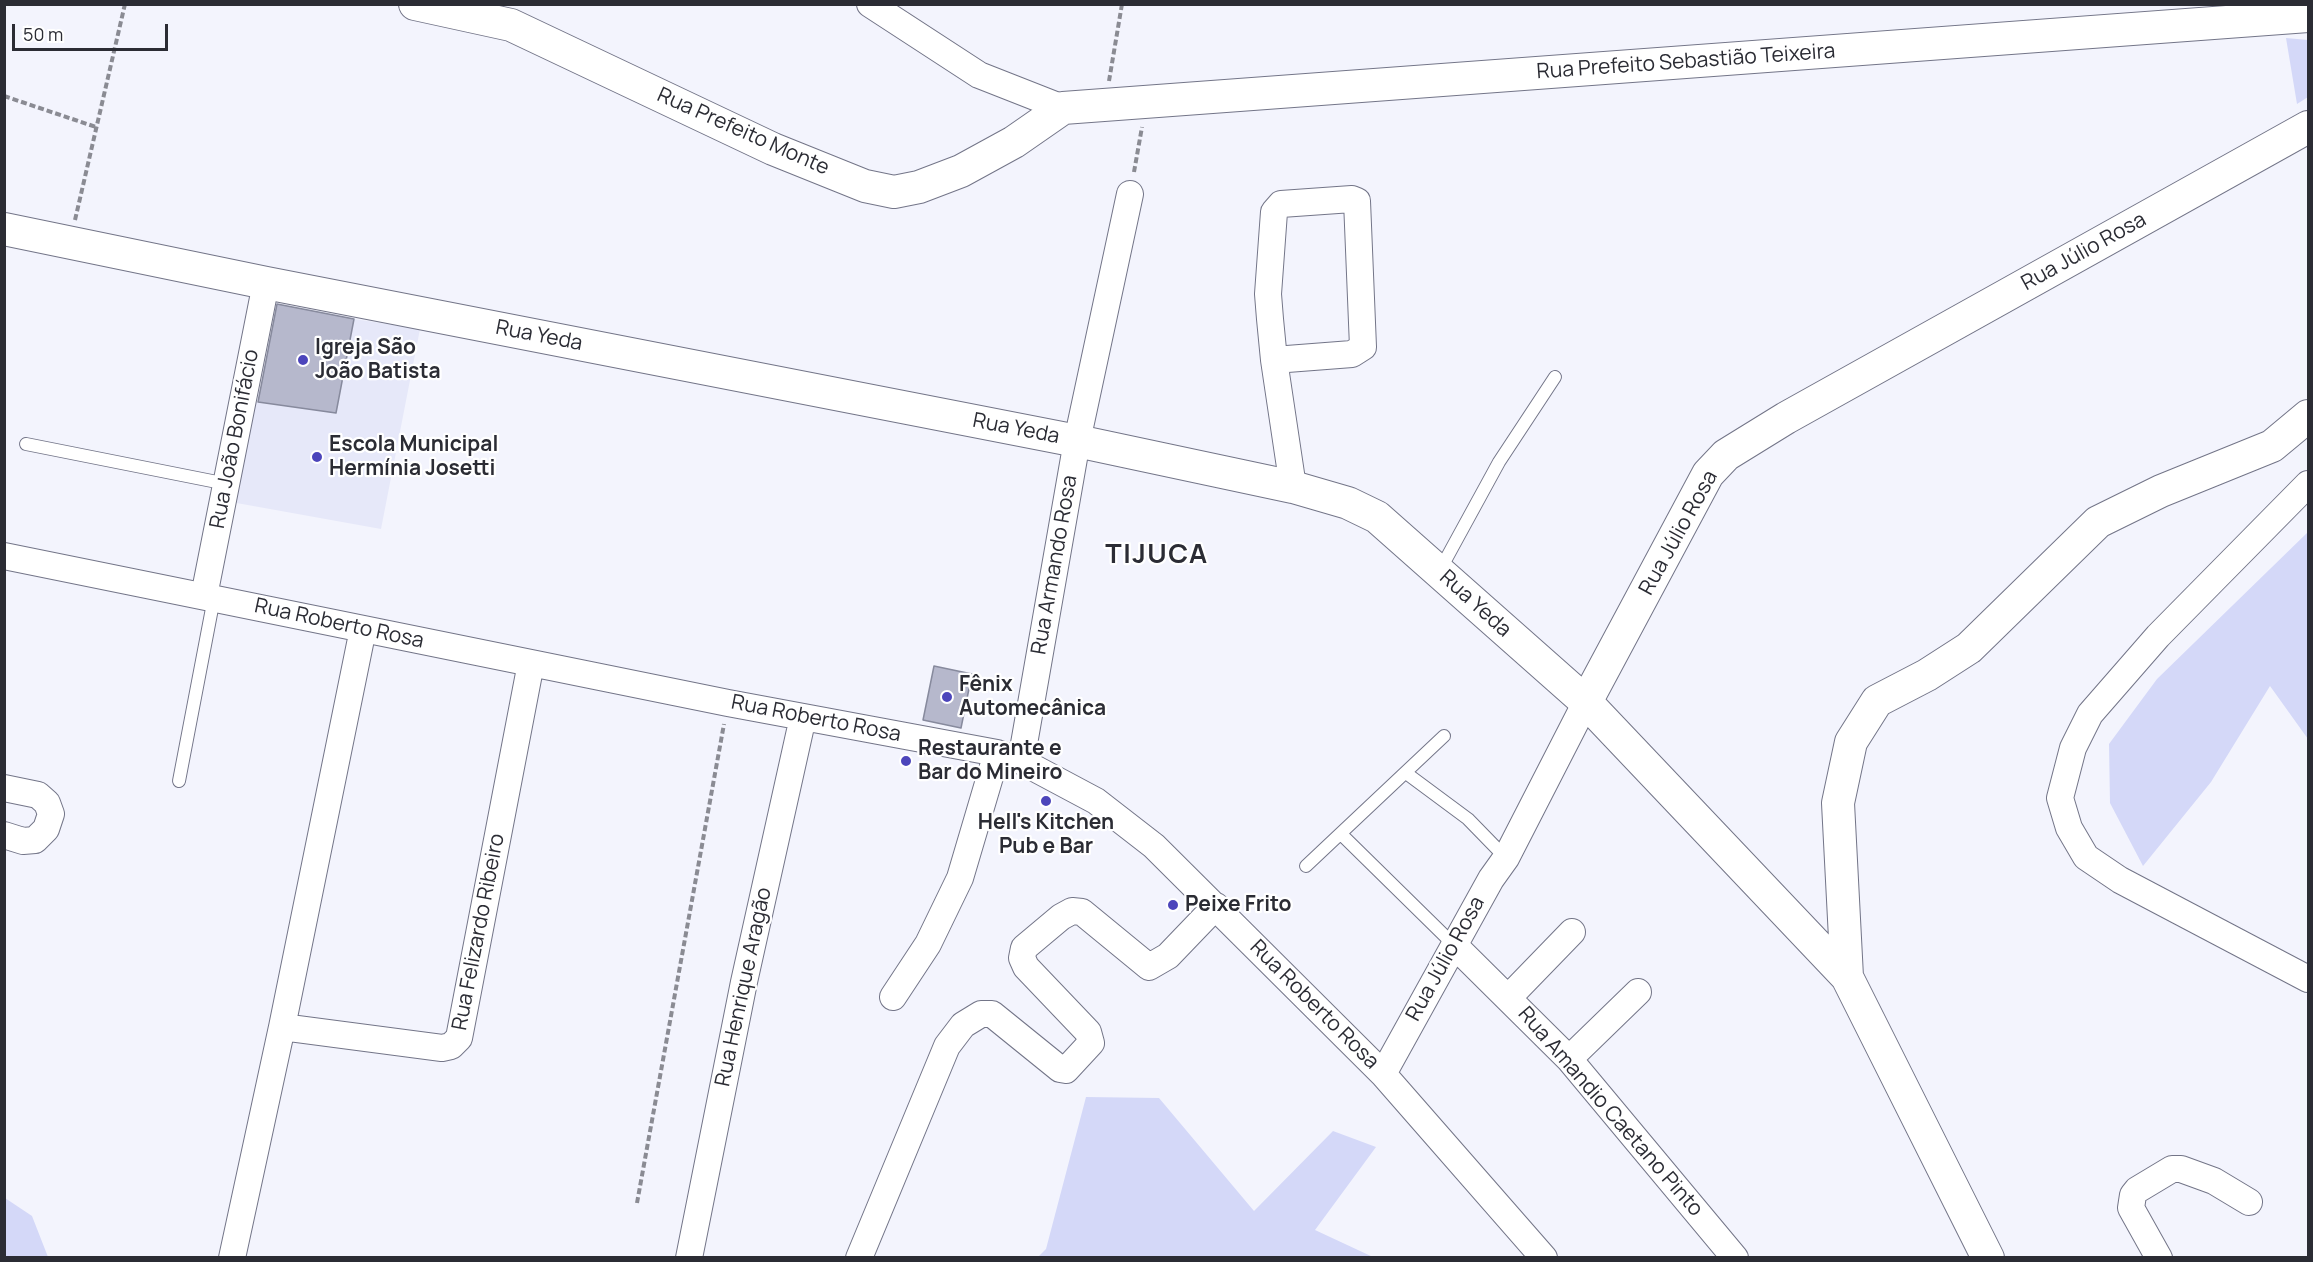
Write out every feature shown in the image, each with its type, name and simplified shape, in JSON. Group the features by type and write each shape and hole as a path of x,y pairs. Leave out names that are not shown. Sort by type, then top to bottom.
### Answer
{"street":[{"name":"Rua Prefeito Monte","path":"415,4 470,14 520,28 773,149 865,186 894,192 920,187 961,171 1014,142 1063,108"},
{"path":"870,4 979,75 1063,108"},
{"name":"Rua Prefeito Sebastião Teixeira","path":"1063,108 2308,16"},
{"name":"Rua Júlio Rosa","path":"1383,1074 1454,945 1506,858 1586,702 1708,474 1726,454 1786,418 2308,127"},
{"name":"Rua Armando Rosa","path":"893,997 928,944 960,878 1009,757 1130,194"},
{"path":"1274,360 1352,354 1363,346 1357,201 1352,199 1281,204 1274,212 1268,294 1274,360 1293,487"},
{"name":"Rua Yeda","path":"4,229 1077,441 1293,487 1348,503 1377,517 1586,702 1847,976"},
{"name":"Rua João Bonifácio","path":"209,597 227,484 266,282"},
{"path":"1988,1257 1847,976 1838,803 1851,742 1876,701 1927,675 1969,648 2098,522 2161,491 2272,446 2308,417"},
{"path":"2308,484 2151,643 2090,714 2073,748 2060,798 2069,828 2086,857 2120,880 2308,980"},
{"name":"Rua Roberto Rosa","path":"4,556 728,703 1009,757 1096,801 1154,846 1383,1074 1544,1257"},
{"path":"232,1257 282,1027 363,629"},
{"name":"Rua Felizardo Ribeiro","path":"282,1027 442,1048 451,1046 459,1038 531,663"},
{"name":"Rua Henrique Aragão","path":"689,1257 744,982 802,717"},
{"path":"4,788 39,795 47,803 51,814 46,829 35,840 23,841 4,836"},
{"path":"859,1257 947,1046 963,1025 981,1014 992,1014 1060,1069 1066,1070 1091,1043 1088,1032 1026,967 1022,958 1024,948 1072,911 1082,912 1149,967 1168,956 1216,906"},
{"path":"1509,996 1572,932"},
{"name":"Rua Amandio Caetano Pinto","path":"1454,945 1509,996 1569,1059 1735,1257"},
{"path":"1569,1059 1638,992"},
{"path":"2158,1257 2131,1208 2137,1190 2172,1169 2181,1169 2214,1181 2249,1202"}],"lane":[{"path":"1439,571 1499,462 1555,377"},
{"path":"26,444 227,484"},
{"path":"179,780 209,597"},
{"path":"1306,866 1444,736"},
{"path":"1406,773 1468,819 1506,858"},
{"path":"1341,834 1454,945"}],"path":[{"path":"70,241 125,4"},
{"path":"1105,105 1122,4"},
{"path":"4,96 96,127"},
{"path":"1130,194 1147,102"},
{"path":"637,1203 728,703"}],"shaded area":[{"path":"2286,38 2308,40 2308,97 2297,104"},
{"name":"Escola Municipal Hermínia Josetti","path":"354,319 420,329 381,529 231,502 250,401 336,413"},
{"path":"2308,532 2308,739 2270,686 2211,782 2143,866 2110,803 2109,744 2157,679"},
{"path":"1086,1097 1159,1098 1254,1211 1333,1131 1376,1147 1315,1230 1373,1257 1038,1257 1046,1249"},
{"path":"5,1198 32,1216 48,1257 5,1257"}],"building":[{"name":"Igreja São João Batista","path":"277,304 354,319 336,413 258,402"},
{"name":"Fênix Automecânica","path":"934,666 972,674 961,728 923,720"}],"place":[{"name":"Igreja São João Batista","path":"303,360"},
{"name":"Escola Municipal Hermínia Josetti","path":"317,457"},
{"name":"Fênix Automecânica","path":"947,697"},
{"name":"Restaurante e Bar do Mineiro","path":"906,761"},
{"name":"Hell's Kitchen Pub e Bar","path":"1046,801"},
{"name":"Peixe Frito","path":"1173,905"}],"district":[{"name":"TIJUCA","path":"1157,555"}]}
